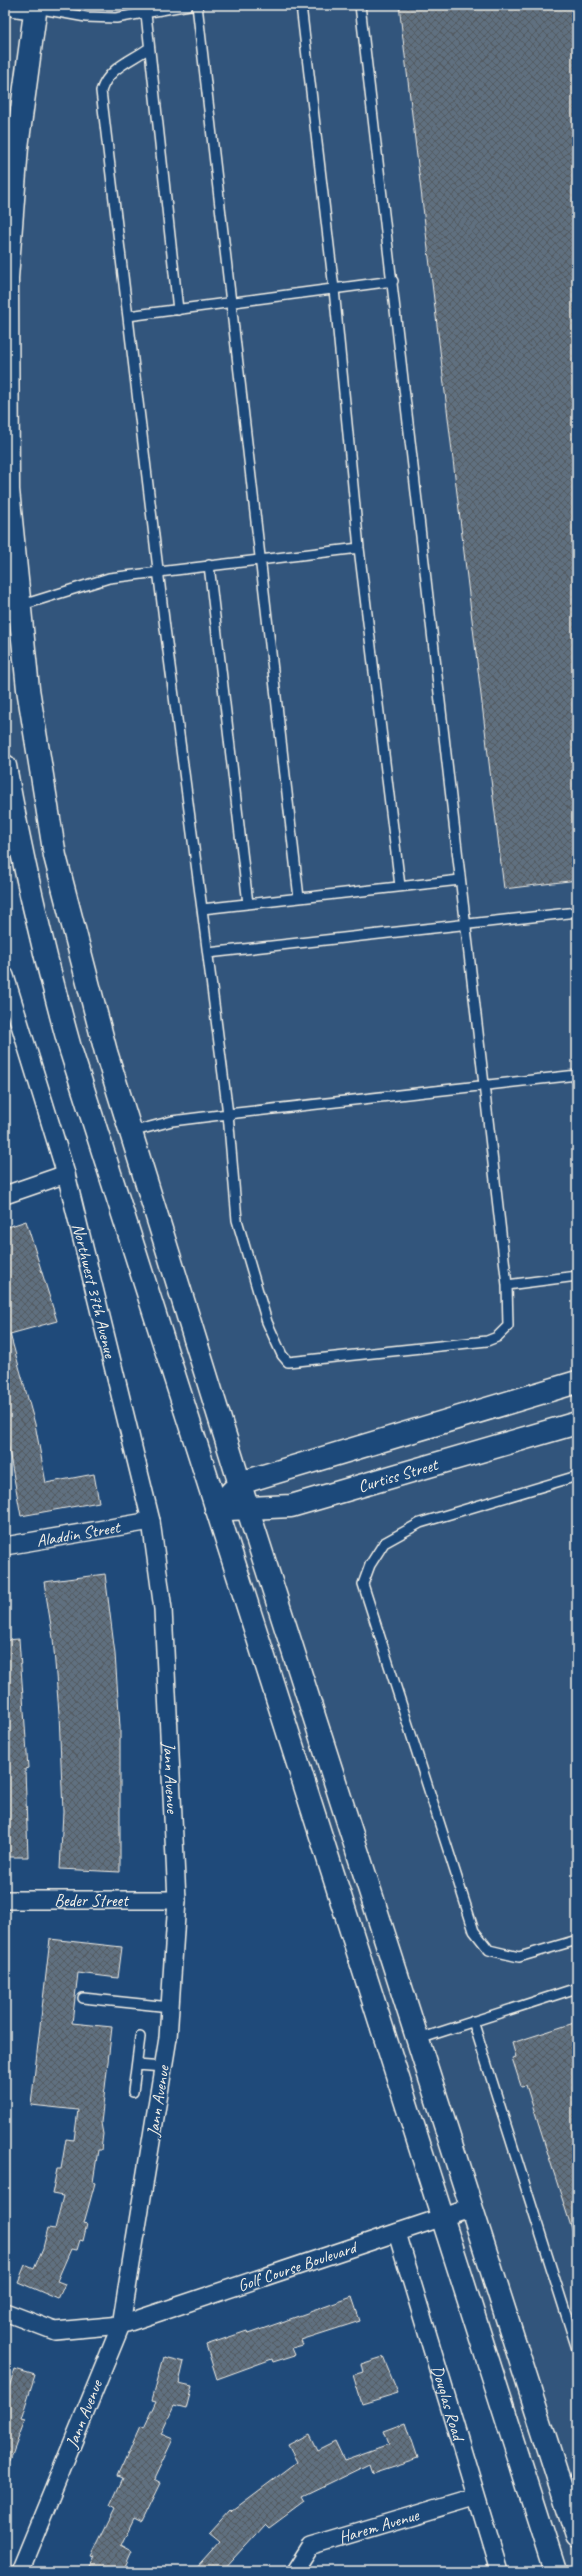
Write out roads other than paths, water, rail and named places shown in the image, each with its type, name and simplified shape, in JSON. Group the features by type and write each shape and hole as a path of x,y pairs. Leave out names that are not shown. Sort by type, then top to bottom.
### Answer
{"main road":[{"path":"14,5 36,7 17,147 7,278 8,490 12,609 28,689 54,856 106,1052 248,1510 473,2207 577,2537"},
{"path":"5,766 24,869 43,952 70,1048 555,2571"},
{"path":"216,1508 240,1483 577,1382"},
{"name":"Curtiss Street","path":"216,1508 248,1510 291,1506 577,1422"}],"street":[{"name":"Northwest 37th Avenue","path":"5,976 66,1174 151,1521 163,1609"},
{"path":"5,1195 66,1174"},
{"name":"Aladdin Street","path":"5,1546 151,1521"},
{"name":"Jann Avenue","path":"20,2571 121,2324 163,2067 170,2007 177,1900 163,1609"},
{"name":"Beder Street","path":"5,1900 177,1900"},
{"name":"Golf Course Boulevard","path":"5,2312 55,2331 121,2324 397,2234 473,2207"},
{"name":"Douglas Road","path":"397,2234 475,2497 499,2571"},
{"name":"Harem Avenue","path":"294,2571 310,2546 475,2497"}],"lane":[{"path":"36,7 86,17 123,18 189,5"},
{"path":"197,5 299,898"},
{"path":"301,5 334,289 359,548 400,886"},
{"path":"149,48 118,67 104,82 101,91 158,572 228,1114 237,1220 267,1322 282,1355 288,1362 487,1341 497,1337 508,1326 507,1285 464,924 360,5"},
{"path":"146,14 178,310"},
{"path":"128,316 392,281"},
{"path":"12,609 109,578 359,548"},
{"path":"209,565 248,904"},
{"path":"202,909 460,880"},
{"path":"208,953 577,912"},
{"path":"131,1132 172,1121 577,1075"},
{"path":"507,1285 577,1276"},
{"path":"577,1476 420,1523 384,1543 370,1565 363,1584 474,1931 489,1950 519,1957 577,1940"},
{"path":"419,2039 577,1988"},
{"path":"82,1998 170,2007"},
{"path":"473,2021 577,2349"},
{"path":"134,2092 140,2038"},
{"path":"137,2065 163,2067"}]}
